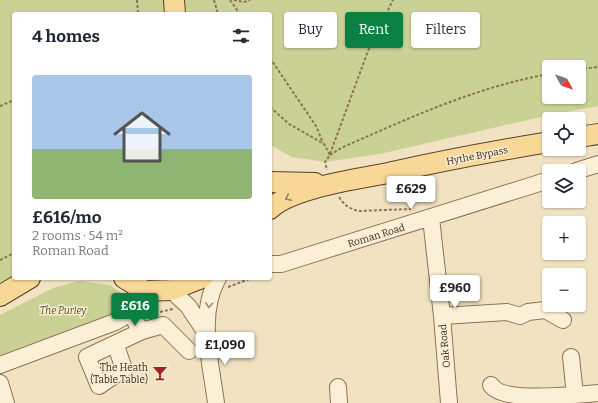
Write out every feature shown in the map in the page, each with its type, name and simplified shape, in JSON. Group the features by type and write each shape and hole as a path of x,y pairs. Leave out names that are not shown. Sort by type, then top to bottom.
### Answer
{"main road":[{"path":"174,0 175,12"},
{"path":"586,136 598,134"},
{"name":"Hythe Bypass","path":"272,208 290,196 335,183 466,156 542,143"},
{"name":"Hythe Bypass","path":"272,182 335,183"},
{"path":"0,296 27,280"},
{"path":"127,280 145,291 171,290 197,280"}],"street":[{"path":"586,168 598,164"},
{"name":"Roman Road","path":"272,264 280,264 542,182"},
{"name":"Oak Road","path":"431,218 442,316 449,403"},
{"path":"216,403 206,333 211,289 222,283"},
{"path":"171,290 188,306 206,333"},
{"path":"0,365 116,322 129,314 145,291"},
{"path":"442,316 507,312 520,316 528,312 544,310 563,320"},
{"path":"129,314 142,332"},
{"path":"116,346 124,368 99,386 87,357 142,332 163,325 189,351"},
{"path":"571,357 575,395"},
{"path":"0,383 6,403"},
{"path":"491,385 494,391 503,396 516,398 544,398 598,393"},
{"path":"338,387 339,403"}],"path":[{"path":"137,0 138,12"},
{"path":"214,0 217,12"},
{"path":"230,0 239,12"},
{"path":"234,0 244,2 250,0"},
{"path":"325,162 330,155 368,51 393,0"},
{"path":"272,61 316,126 330,155"},
{"path":"586,68 598,67"},
{"path":"330,155 341,148 406,119 473,93 513,81 542,75"},
{"path":"0,106 12,101"},
{"path":"272,108 289,124 324,144"},
{"path":"335,183 339,198 352,210 363,212 414,209 424,212 431,218"},
{"path":"0,260 12,254"},
{"path":"222,283 240,280"}],"green space":[{"path":"0,0 170,0 171,12 12,12 12,280 0,289"},
{"path":"182,0 598,0 598,106 566,112 542,112 542,117 380,154 325,162 292,157 272,146 272,12 186,12"},
{"name":"The Purley","path":"79,281 110,285 122,294 124,306 115,316 0,356 0,315 53,288"}],"place":[{"name":"The Heath (Table Table)","path":"160,373"}]}
